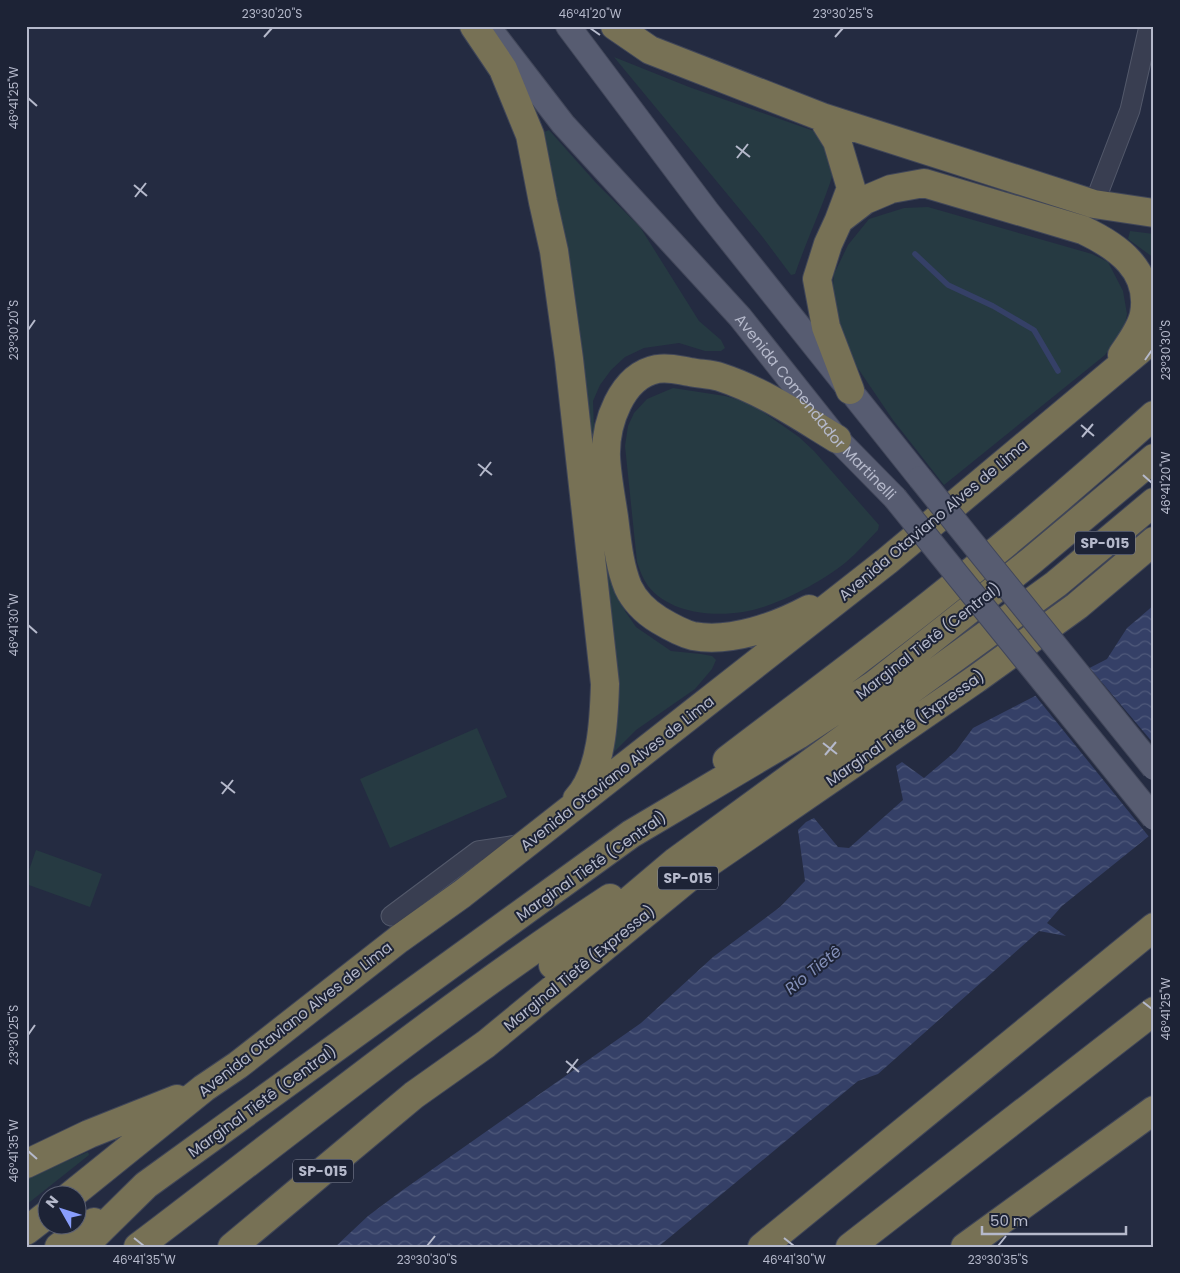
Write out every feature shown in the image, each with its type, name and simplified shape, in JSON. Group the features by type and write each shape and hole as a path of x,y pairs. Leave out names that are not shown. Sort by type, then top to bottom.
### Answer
{"highway":[{"path":"474,26 504,69 530,135 554,251 569,359 603,660 604,711 601,737 593,769 585,791 563,814"},
{"path":"621,28 650,50 822,118 1094,204 1154,213"},
{"path":"822,118 837,142 851,188 828,244 818,278 826,327 850,390"},
{"path":"839,220 865,200 890,189 924,183 1083,230 1105,241 1133,265 1140,278 1144,302 1144,314 1138,329 1108,375"},
{"name":"Avenida Otaviano Alves de Lima","path":"82,1186 204,1088 238,1066 399,939 462,894 887,561 1154,338"},
{"path":"837,439 760,392 719,376 673,368 655,370 632,381 616,404 609,427 606,456 619,554 628,588 639,605 673,628 693,636 719,637 754,632 789,620 849,588 887,561"},
{"path":"631,834 931,604 1094,469 1154,415"},
{"name":"Marginal Tietê (Central)","path":"83,1247 146,1185 631,834 798,735 874,685 1031,561 1154,458"},
{"name":"SP-015","path":"414,1095 438,1069 498,1012 676,861 1056,584 1154,502"},
{"name":"Marginal Tietê (Expressa)","path":"232,1247 414,1095 486,1044 697,871 992,668 1077,606 1154,541"},
{"path":"138,1247 419,1033 557,932 648,873 676,861"},
{"path":"762,1247 1154,927"},
{"path":"850,1247 1154,1011"},
{"path":"26,1164 89,1134 204,1088"},
{"path":"964,1247 1154,1110"},
{"path":"59,1247 146,1185"},
{"path":"26,1230 38,1221"}],"main road":[{"name":"Avenida Comendador Martinelli","path":"487,26 563,124 740,317 837,439 895,498 1154,818"},
{"name":"Avenida Comendador Martinelli","path":"568,26 707,211 1154,768"}],"street":[{"path":"1094,204 1130,110 1149,26"},
{"path":"391,916 478,851 527,843"}],"shaded area":[{"path":"614,57 689,87 814,131 837,161 828,190 795,274 791,275 761,235"},
{"path":"549,130 597,184 640,227 699,321 721,340 725,348 721,351 705,351 679,343 644,348 625,357 611,370 600,385 593,401 596,485 603,549 625,611 636,627 671,651 712,656 716,660 712,669 695,689 636,730 602,764 539,134"},
{"path":"928,207 1092,254 1108,262 1123,291 1127,314 1124,329 1105,355 944,485 893,420 855,364 841,332 832,296 834,274 848,245 869,219 904,208"},
{"path":"1130,231 1154,234 1154,258 1128,239"},
{"path":"673,388 725,396 750,403 799,437 814,451 879,525 878,530 849,559 828,575 789,597 755,610 739,613 705,613 673,605 659,597 646,583 637,562 625,446 628,426 634,413 647,399"},
{"path":"477,728 507,797 390,848 360,779"},
{"path":"36,850 102,874 90,907 26,884"},
{"path":"88,1152 89,1155 50,1186 38,1186 38,1195 26,1205 26,1178"}],"water":[{"name":"Rio Tietê","path":"1154,605 1154,832 1062,906 1047,923 1066,936 1039,931 878,1074 858,1081 658,1247 335,1247 368,1216 400,1192 641,1023 713,957 780,907 805,881 798,830 806,822 814,818 838,847 849,848 903,800 896,766 902,762 924,778 956,751 973,728 1107,659 1127,628"}],"pier":[{"path":"1088,666 1154,744 1154,835 1150,838 1034,694"}],"waterway":[{"path":"915,254 948,285 993,306 1034,330 1058,371"}]}
